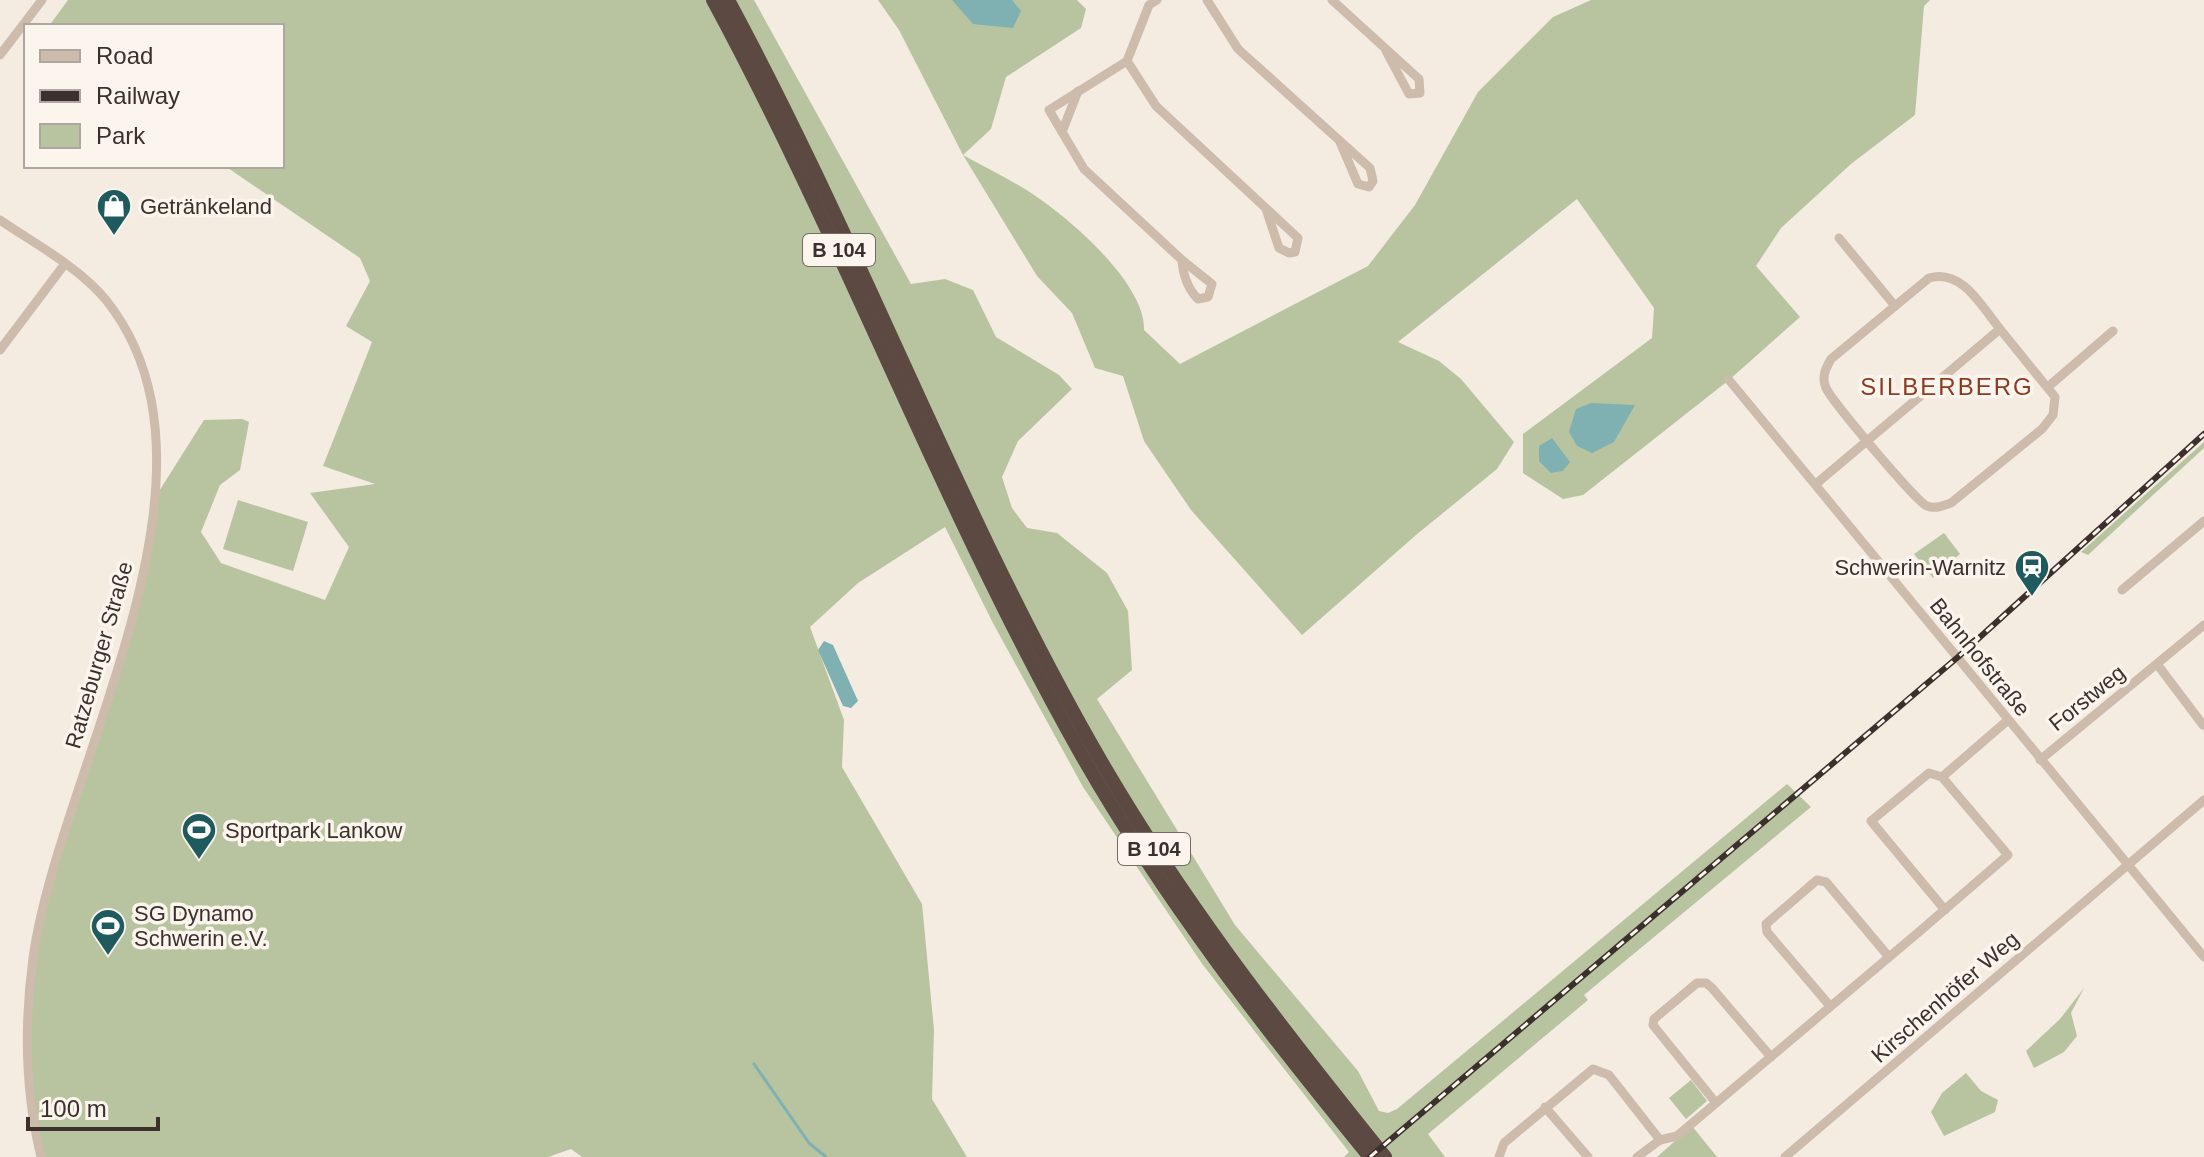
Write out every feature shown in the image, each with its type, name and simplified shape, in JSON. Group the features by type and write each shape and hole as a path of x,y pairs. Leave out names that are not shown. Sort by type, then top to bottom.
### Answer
{"highway":[{"name":"B 104","path":"713,0 830,228 1081,753 1158,878 1224,972 1370,1157"},
{"name":"B 104","path":"728,0 841,223 963,509 1089,741 1150,843 1217,944 1385,1157"}],"street":[{"path":"0,55 42,0"},
{"path":"1207,0 1238,49 1370,168 1373,181 1369,187 1358,184 1340,142"},
{"path":"1332,0 1419,79 1420,93 1409,94 1386,51"},
{"path":"1151,2 1127,61 1049,110 1084,169 1182,260"},
{"path":"1127,61 1156,106 1298,238 1295,252 1289,253 1279,248 1266,209"},
{"path":"1062,132 1078,91"},
{"name":"Ratzeburger Straße","path":"0,220 87,281 105,300 140,359 154,413 158,466 143,573 98,737 81,779 34,956 27,1032 29,1091 41,1157"},
{"path":"1839,238 1895,306"},
{"path":"0,350 64,265"},
{"path":"1943,274 1958,280 2000,329 2049,386 2055,405 2053,415 2042,429 1951,503 1938,508 1925,506 1825,388 1823,373 1831,359 1895,306 1929,278 1943,274"},
{"path":"1817,483 2000,329"},
{"path":"2049,386 2113,331"},
{"name":"Bahnhofstraße","path":"1729,380 1817,483 2040,760 2204,957"},
{"path":"2122,590 2204,521"},
{"name":"Forstweg","path":"2040,760 2204,625"},
{"name":"Forstweg","path":"2157,664 2203,725"},
{"path":"1942,777 2008,720"},
{"path":"1637,1157 1660,1140 1677,1136 1945,910 2008,855 1942,777 1923,775 1871,821 1945,910"},
{"name":"Kirschenhöfer Weg","path":"1785,1157 2204,800"},
{"path":"1830,1006 1767,932 1766,924 1817,880 1826,882 1889,957"},
{"path":"1716,1103 1653,1025 1654,1019 1697,983 1706,983 1712,988 1771,1057"},
{"path":"1499,1157 1504,1143 1586,1072 1598,1069 1609,1075 1660,1140"},
{"path":"1545,1107 1588,1157"}],"green space":[{"path":"68,0 754,0 911,284 945,279 973,290 996,337 1059,375 1072,389 1018,441 1002,477 1012,508 1027,528 1057,533 1107,573 1128,611 1132,670 1097,699 1235,925 1358,1071 1379,1111 1388,1113 1397,1109 1787,784 1811,807 1584,995 1588,1000 1428,1134 1445,1157 1344,1157 1349,1152 1203,965 1083,787 994,625 945,527 858,583 810,627 844,720 842,767 922,904 934,1030 932,1099 967,1157 582,1157 571,1149 548,1157 41,1157 27,1032 41,924 143,573 156,496 204,420 242,419 249,422 240,470 220,485 201,532 221,563 325,600 349,547 310,493 375,484 323,466 372,342 346,326 370,281 360,258 228,168 284,168 284,24 50,24"},
{"path":"878,0 1077,0 1086,9 1081,28 1006,77 991,129 963,155 899,30"},
{"path":"1591,0 1930,0 1924,6 1915,115 1851,164 1781,228 1756,266 1800,317 1729,380 1583,495 1563,499 1523,473 1523,434 1652,338 1654,308 1577,199 1398,342 1439,361 1461,379 1514,442 1497,469 1302,635 1191,510 1144,441 1123,376 1095,368 1072,313 1037,276 963,155 1035,195 1091,242 1108,259 1134,295 1142,313 1144,330 1180,364 1368,266 1415,205 1478,92 1553,17"},
{"path":"2204,442 2204,448 2088,555 2081,552"},
{"path":"238,500 308,522 293,571 223,549"},
{"path":"1944,533 1960,554 1933,578 1914,554"},
{"path":"2084,988 2071,1013 2077,1036 2064,1052 2034,1068 2026,1051 2060,1019"},
{"path":"1966,1073 1981,1091 1998,1100 1995,1112 1944,1136 1931,1112 1942,1093"},
{"path":"1691,1080 1707,1101 1686,1119 1669,1098"},
{"path":"1692,1126 1717,1157 1657,1157"}],"water":[{"path":"952,0 1012,0 1021,11 1013,28 973,24"},
{"path":"1591,403 1635,405 1614,442 1592,453 1577,446 1569,432 1576,409"},
{"path":"1552,438 1570,462 1563,471 1551,473 1539,461 1539,446"},
{"path":"824,641 833,645 858,701 851,708 843,706 818,650"}],"waterway":[{"path":"754,1064 809,1143 826,1157"}],"railway":[{"path":"1370,1157 1958,657 2204,434"}],"place":[{"name":"Getränkeland","path":"114,237"},
{"name":"Schwerin-Warnitz","path":"2032,598"},
{"name":"Sportpark Lankow","path":"199,861"},
{"name":"SG Dynamo Schwerin e.V.","path":"108,957"}],"district":[{"name":"SILBERBERG","path":"1947,386"}]}
